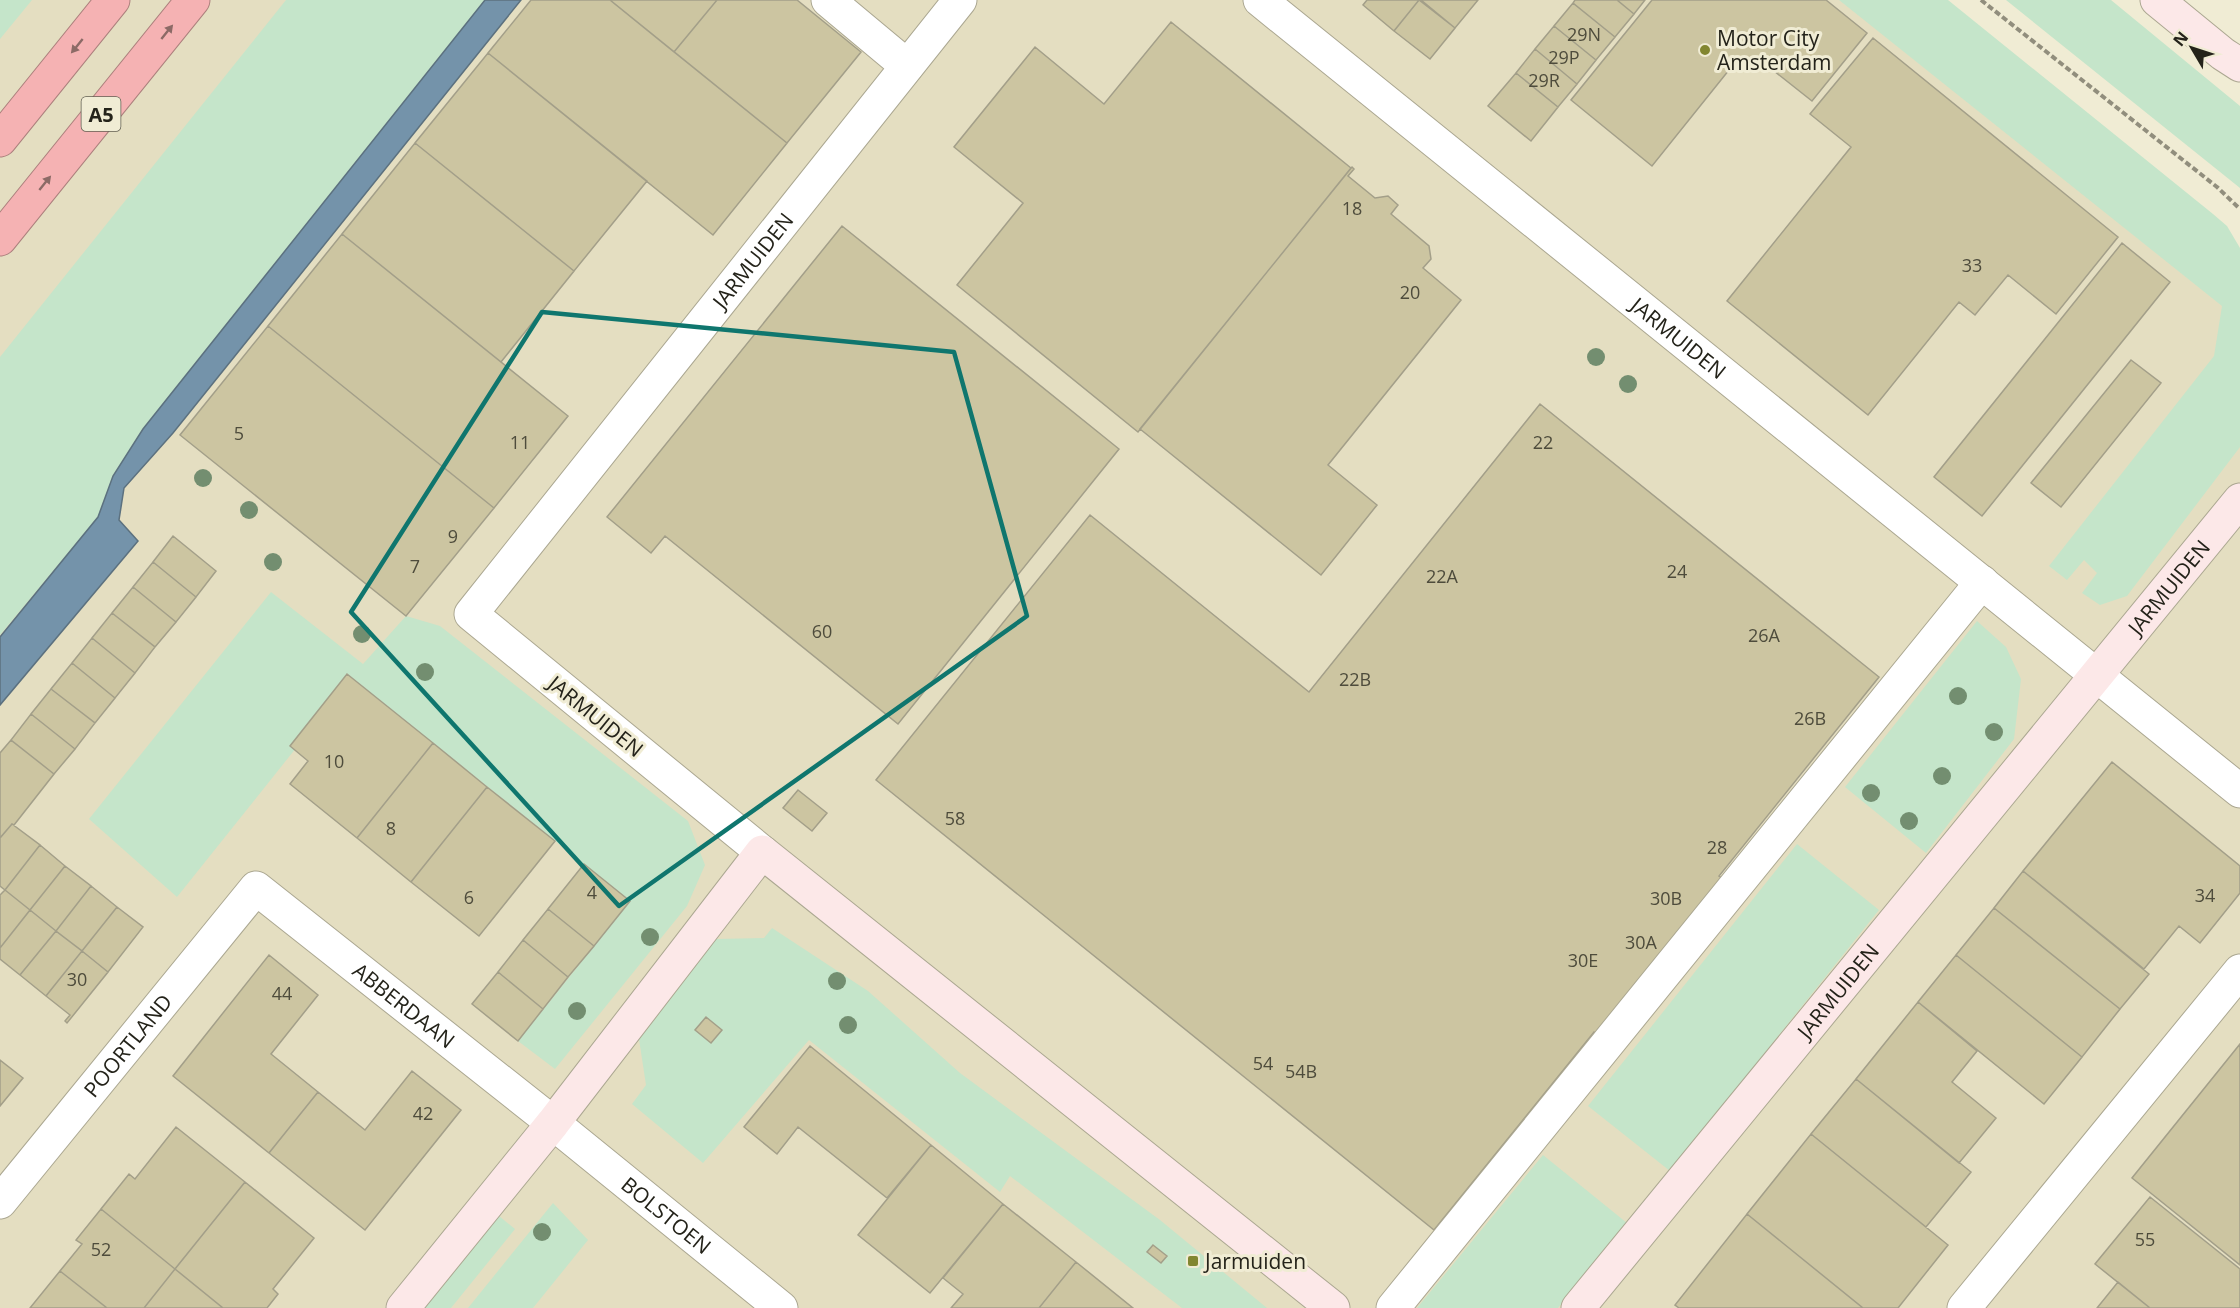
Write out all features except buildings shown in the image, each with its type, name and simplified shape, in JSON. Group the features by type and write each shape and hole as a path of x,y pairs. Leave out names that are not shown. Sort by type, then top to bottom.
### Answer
{"highway":[{"path":"0,140 113,0"},
{"name":"A5","path":"0,239 193,0"}],"main road":[{"path":"2157,0 2234,64"},
{"name":"JARMUIDEN","path":"1578,1308 2240,500"},
{"path":"403,1308 553,1123 762,852"},
{"name":"JARMUIDEN","path":"762,852 1333,1308"}],"street":[{"path":"828,0 907,66"},
{"name":"JARMUIDEN","path":"762,852 471,614 960,0"},
{"name":"JARMUIDEN","path":"1260,0 2240,791"},
{"path":"1393,1308 1982,582"},
{"name":"ABBERDAAN","path":"256,888 553,1123"},
{"name":"POORTLAND","path":"0,1202 256,888"},
{"path":"1964,1308 2240,971"},
{"name":"BOLSTOEN","path":"553,1123 781,1308"}],"path":[{"path":"1981,0 2217,187 2240,209"}],"highlighted area":[{"path":"542,312 954,352 1027,616 619,906 351,612"}],"shaded area":[{"path":"0,0 1869,0 2240,301 2240,1308 0,1308"}],"green space":[{"path":"0,0 32,0 0,39"},
{"path":"286,0 485,0 143,429 113,476 98,517 0,635 0,357"},
{"path":"1839,0 1948,0 2213,214 2227,226 2240,248 2240,447 2127,596 2100,605 2082,593 2097,573 2084,560 2067,580 2049,566 2214,356 2222,306"},
{"path":"2006,0 2111,0 2240,106 2240,188"},
{"path":"271,592 363,664 406,616 440,626 688,821 705,865 687,906 555,1069 518,1041 630,901 352,678 177,897 89,819"},
{"path":"1977,621 2006,647 2021,679 2014,739 1926,853 1845,787"},
{"path":"1797,844 1879,910 1670,1171 1588,1106"},
{"path":"772,928 868,991 960,1073 1160,1220 1267,1308 1182,1308 1010,1176 1000,1192 809,1040 703,1163 632,1104 646,1085 639,1039 716,939 764,938"},
{"path":"1543,1155 1627,1223 1558,1308 1417,1308"},
{"path":"553,1203 588,1240 533,1308 468,1308"},
{"path":"499,1216 515,1229 451,1308 424,1308"}],"water":[{"path":"485,0 521,0 173,433 124,488 119,520 138,541 0,705 0,637 98,517 113,476 143,429"}],"place":[{"name":"Motor City Amsterdam","path":"1705,50"},
{"name":"Jarmuiden","path":"1193,1261"}]}
